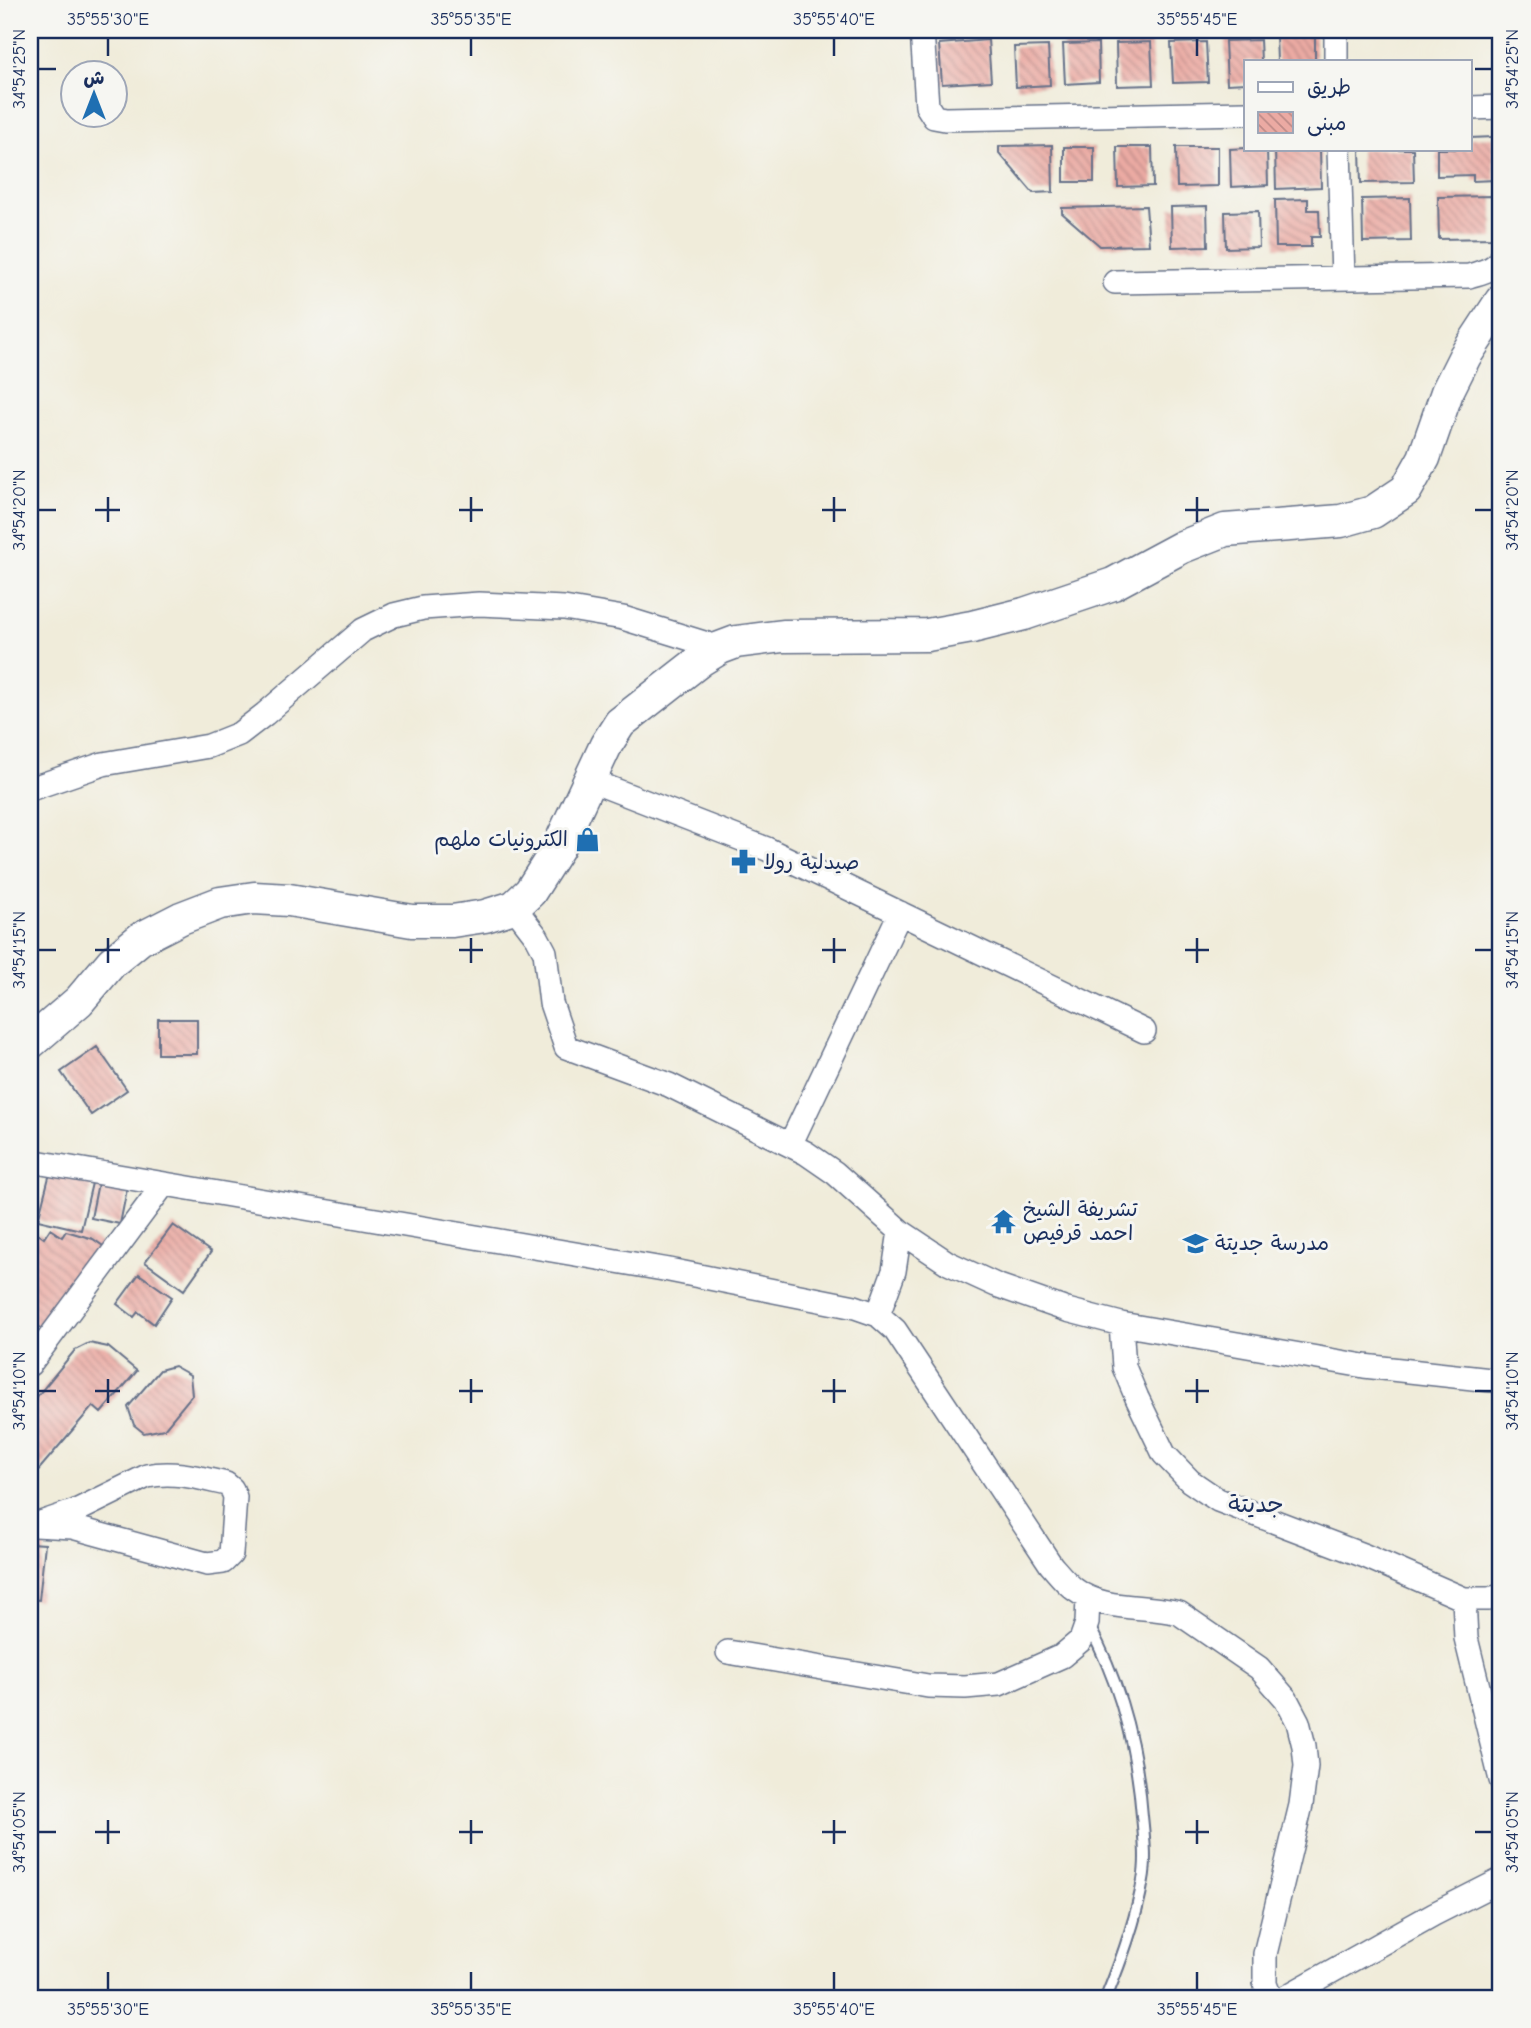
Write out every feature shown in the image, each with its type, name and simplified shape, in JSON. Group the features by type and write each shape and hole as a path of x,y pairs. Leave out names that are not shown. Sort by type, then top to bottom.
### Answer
{"street":[{"path":"922,30 927,106 934,117 945,119 1244,113"},
{"path":"1336,30 1336,60"},
{"path":"1472,108 1501,107"},
{"path":"1339,150 1343,278"},
{"path":"1115,282 1469,275 1486,271 1499,264 1501,258"},
{"path":"30,1043 79,1001 112,962 140,939 181,918 220,903 254,898 289,900 412,921 452,921 485,916 513,907 530,892 558,848 606,745 620,723 720,648 736,642 783,636 927,635 972,628 1024,614 1113,584 1182,547 1226,530 1340,522 1373,512 1406,490 1424,458 1447,392 1465,356 1501,301"},
{"path":"30,789 103,764 209,746 239,734 363,630 394,615 423,608 479,604 564,608 623,618 720,648"},
{"path":"589,780 767,849 1144,1031"},
{"path":"513,907 537,937 545,952 551,1003 566,1047 668,1086 806,1153 835,1173 901,1231 948,1263 996,1285 1066,1310 1121,1324 1364,1366 1501,1379"},
{"path":"790,1146 901,914"},
{"path":"30,1161 669,1270 855,1307 878,1315 895,1329 1051,1565 1072,1588 1088,1598 1116,1606 1164,1609 1179,1613 1259,1668 1286,1699 1298,1722 1306,1766 1301,1805 1265,1954 1265,1983 1271,1998"},
{"path":"30,1364 164,1184"},
{"path":"878,1315 894,1271 901,1231"},
{"path":"1121,1324 1124,1367 1137,1398 1164,1454 1190,1481 1218,1500 1365,1556 1464,1599 1501,1596"},
{"path":"160,1473 179,1474 226,1484 235,1497 231,1554 223,1562 207,1564 72,1527 32,1525 76,1511 147,1476 160,1473"},
{"path":"728,1652 928,1686 999,1684 1062,1656 1081,1640 1087,1623 1088,1598"},
{"path":"1464,1599 1466,1638 1501,1780"},
{"path":"1284,1998 1434,1914 1501,1880"}],"lane":[{"path":"1087,1623 1106,1657 1127,1720 1140,1784 1144,1833 1144,1878 1133,1924 1106,1998"}],"building":[{"path":"1276,35 1315,35 1315,60 1277,60"},
{"path":"988,40 991,81 942,84 939,44"},
{"path":"1260,40 1261,60 1244,60 1244,83 1227,84 1225,41"},
{"path":"1151,42 1153,85 1117,86 1116,43"},
{"path":"1206,42 1208,82 1173,83 1171,43"},
{"path":"1098,43 1099,82 1065,84 1063,44"},
{"path":"1048,46 1050,85 1016,87 1014,47"},
{"path":"1493,137 1495,180 1473,181 1473,175 1437,176 1437,150 1472,150 1472,138"},
{"path":"1052,145 1053,192 1033,193 999,153 999,147 1002,146"},
{"path":"1064,147 1094,147 1094,182 1064,182"},
{"path":"1117,147 1152,147 1153,186 1118,187"},
{"path":"1176,147 1218,147 1218,186 1177,187"},
{"path":"1230,149 1267,150 1268,185 1231,187"},
{"path":"1275,150 1320,150 1321,187 1276,189"},
{"path":"1360,150 1413,150 1414,182 1361,183"},
{"path":"1493,196 1493,238 1439,239 1438,197"},
{"path":"1410,198 1411,241 1363,242 1362,199"},
{"path":"1308,199 1308,210 1319,210 1320,237 1311,237 1311,247 1276,247 1275,200"},
{"path":"1146,206 1149,245 1100,246 1062,213 1062,208"},
{"path":"1207,206 1208,246 1172,247 1171,207"},
{"path":"1258,211 1259,247 1226,248 1225,212"},
{"path":"158,1019 197,1019 197,1054 158,1054"},
{"path":"97,1047 127,1090 91,1115 61,1072"},
{"path":"50,1173 92,1183 81,1230 38,1220"},
{"path":"98,1183 127,1189 120,1224 91,1218"},
{"path":"173,1225 211,1252 184,1290 145,1262"},
{"path":"50,1229 62,1237 66,1231 93,1239 106,1248 49,1333 30,1321 30,1245 38,1234 44,1238"},
{"path":"139,1274 172,1297 154,1324 138,1312 134,1317 117,1304"},
{"path":"89,1343 108,1347 137,1371 101,1413 93,1406 30,1480 30,1405 75,1350"},
{"path":"174,1366 190,1375 192,1395 164,1429 144,1433 134,1425 128,1407 160,1370"},
{"path":"30,1543 45,1544 39,1600 30,1599"}],"place":[{"name":"الكترونيات ملهم","path":"588,839"},
{"name":"صيدلية رولا","path":"743,862"},
{"name":"تشريفة الشيخ احمد قرفيص","path":"1003,1221"},
{"name":"مدرسة جديتة","path":"1195,1243"}],"district":[{"name":"جديتة","path":"1256,1504"}]}
